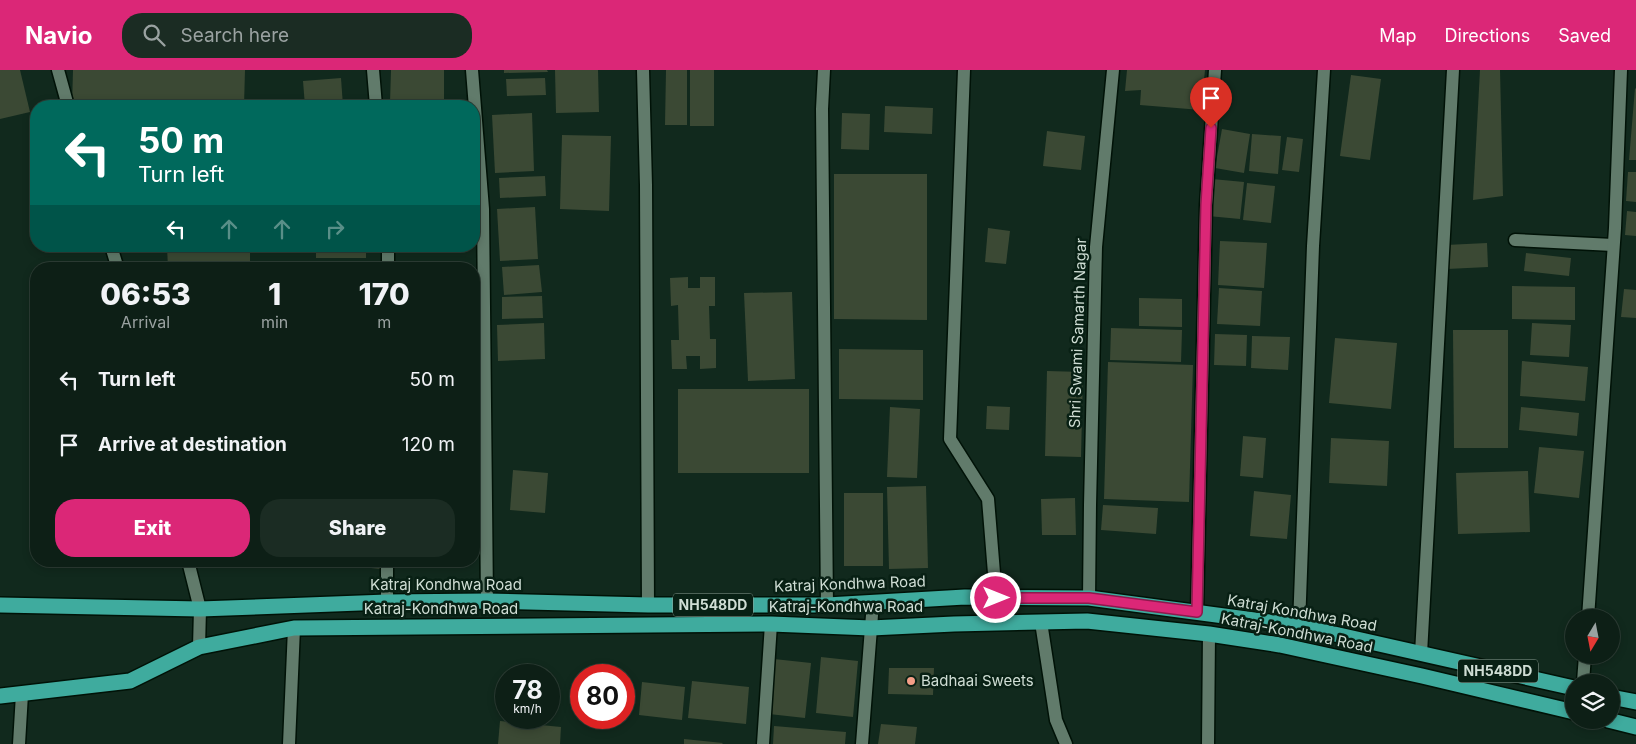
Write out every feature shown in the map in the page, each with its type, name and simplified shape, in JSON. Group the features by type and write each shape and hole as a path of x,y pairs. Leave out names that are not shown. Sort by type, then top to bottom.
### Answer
{"highway":[{"name":"Katraj Kondhwa Road","path":"0,605 200,609 387,602 487,601 648,606 827,605 965,597 1089,598 1299,626 1565,686"},
{"name":"Katraj-Kondhwa Road","path":"0,696 130,681 199,647 294,628 770,624 871,628 1087,621 1209,634 1299,649 1565,710"},
{"path":"1620,699 1636,702"},
{"path":"1620,723 1636,727"}],"street":[{"path":"58,70 66,100"},
{"path":"373,70 376,100"},
{"path":"472,70 474,100"},
{"path":"643,70 646,195 648,606"},
{"path":"824,70 822,118 827,605"},
{"path":"964,70 950,439 988,499 996,598"},
{"name":"Shri Swami Samarth Nagar","path":"1089,598 1096,247 1113,70"},
{"path":"1197,612 1206,205 1215,70"},
{"path":"1299,626 1313,246 1324,70"},
{"path":"1421,654 1453,70"},
{"path":"1589,609 1614,245 1620,70"},
{"path":"480,171 483,209 487,601"},
{"path":"1515,240 1614,245"},
{"path":"190,567 200,609 199,647"},
{"path":"387,567 387,602"},
{"path":"862,744 873,602"},
{"path":"1041,622 1056,720 1066,744"},
{"path":"763,744 770,624"},
{"path":"289,744 294,628"},
{"path":"1208,744 1209,634"},
{"path":"19,744 22,694"}],"building":[{"path":"0,70 20,70 30,112 0,119"},
{"path":"73,70 245,70 244,100 72,100"},
{"path":"391,70 444,70 444,100 390,100"},
{"path":"504,70 547,70 548,72 504,73"},
{"path":"555,70 598,70 599,112 556,113"},
{"path":"666,70 687,70 687,125 665,125"},
{"path":"690,70 714,70 714,126 690,126"},
{"path":"1127,70 1205,70 1201,110 1140,105 1141,90 1125,91"},
{"path":"1480,70 1500,70 1503,196 1473,200"},
{"path":"1351,75 1381,79 1370,160 1340,156"},
{"path":"341,78 343,100 305,100 303,81"},
{"path":"545,78 546,95 507,96 506,79"},
{"path":"1635,88 1636,160 1629,160"},
{"path":"885,106 933,108 932,134 884,132"},
{"path":"532,113 534,171 495,173 492,115"},
{"path":"842,113 870,114 869,150 841,149"},
{"path":"1222,129 1250,134 1244,173 1215,168"},
{"path":"1047,131 1085,136 1081,170 1043,166"},
{"path":"1252,134 1281,136 1278,174 1249,171"},
{"path":"562,135 611,136 609,211 560,209"},
{"path":"1287,137 1303,139 1299,172 1282,170"},
{"path":"1628,172 1636,172 1636,202 1626,201"},
{"path":"834,174 927,174 927,320 834,319"},
{"path":"545,176 546,196 500,198 499,178"},
{"path":"1212,179 1244,182 1240,219 1208,216"},
{"path":"1247,183 1275,186 1271,223 1243,220"},
{"path":"535,207 538,259 500,261 497,209"},
{"path":"1627,211 1636,212 1636,236 1625,235"},
{"path":"988,228 1010,231 1006,264 985,262"},
{"path":"1220,241 1267,243 1264,288 1218,285"},
{"path":"1487,243 1488,267 1447,269 1446,245"},
{"path":"167,252 250,252 250,262 168,262"},
{"path":"316,252 366,252 366,258 316,258"},
{"path":"1526,253 1571,258 1569,276 1524,271"},
{"path":"363,261 363,262 324,262"},
{"path":"539,265 542,292 504,295 502,267"},
{"path":"688,277 688,288 700,288 700,277 715,277 715,306 709,306 710,339 716,339 716,368 700,369 700,356 686,356 687,369 672,369 671,340 679,340 678,305 671,306 670,278"},
{"path":"1512,286 1575,287 1575,320 1512,319"},
{"path":"1219,288 1262,291 1260,326 1217,324"},
{"path":"1624,289 1636,290 1636,318 1621,317"},
{"path":"792,292 795,379 748,381 744,293"},
{"path":"542,296 543,318 502,319 502,297"},
{"path":"1139,298 1182,299 1182,327 1139,326"},
{"path":"544,323 545,359 498,361 497,325"},
{"path":"1532,323 1571,325 1569,357 1530,355"},
{"path":"1111,328 1182,330 1181,362 1110,360"},
{"path":"1453,330 1508,330 1508,448 1454,448"},
{"path":"1215,334 1247,335 1246,366 1214,365"},
{"path":"1252,336 1290,337 1288,370 1251,368"},
{"path":"1335,338 1397,343 1391,409 1329,403"},
{"path":"839,349 923,350 923,400 839,399"},
{"path":"1522,361 1588,367 1585,401 1520,396"},
{"path":"1108,362 1193,365 1189,502 1104,499"},
{"path":"1047,371 1083,372 1081,457 1045,456"},
{"path":"678,389 809,389 809,473 678,473"},
{"path":"987,406 1010,407 1009,430 986,429"},
{"path":"890,407 920,409 917,478 887,477"},
{"path":"1521,407 1579,413 1577,436 1519,430"},
{"path":"1243,436 1266,438 1263,478 1240,476"},
{"path":"1331,438 1389,441 1387,486 1329,483"},
{"path":"1539,447 1584,451 1579,498 1534,493"},
{"path":"513,470 548,473 545,513 510,510"},
{"path":"1528,471 1530,532 1458,534 1456,473"},
{"path":"926,486 928,568 889,569 887,487"},
{"path":"1254,491 1291,495 1287,539 1250,536"},
{"path":"844,493 883,493 883,566 844,566"},
{"path":"1075,498 1076,535 1042,535 1041,499"},
{"path":"1103,505 1158,508 1156,534 1101,530"},
{"path":"362,567 380,567 380,569"},
{"path":"821,657 858,661 853,717 816,713"},
{"path":"774,659 811,663 805,718 769,714"},
{"name":"Badhaai Sweets","path":"889,668 934,668 933,695 888,694"},
{"path":"692,681 749,687 746,724 688,718"},
{"path":"642,682 685,687 682,720 639,715"},
{"path":"881,724 917,727 915,744 878,744"},
{"path":"774,726 846,732 845,744 773,744"},
{"path":"561,727 560,744 498,744 499,729 560,729"},
{"path":"684,739 723,743 684,744"}],"place":[{"name":"Badhaai Sweets","path":"911,681"}],"route":[{"path":"996,598 1089,598 1197,612 1206,205 1211,128"}]}
